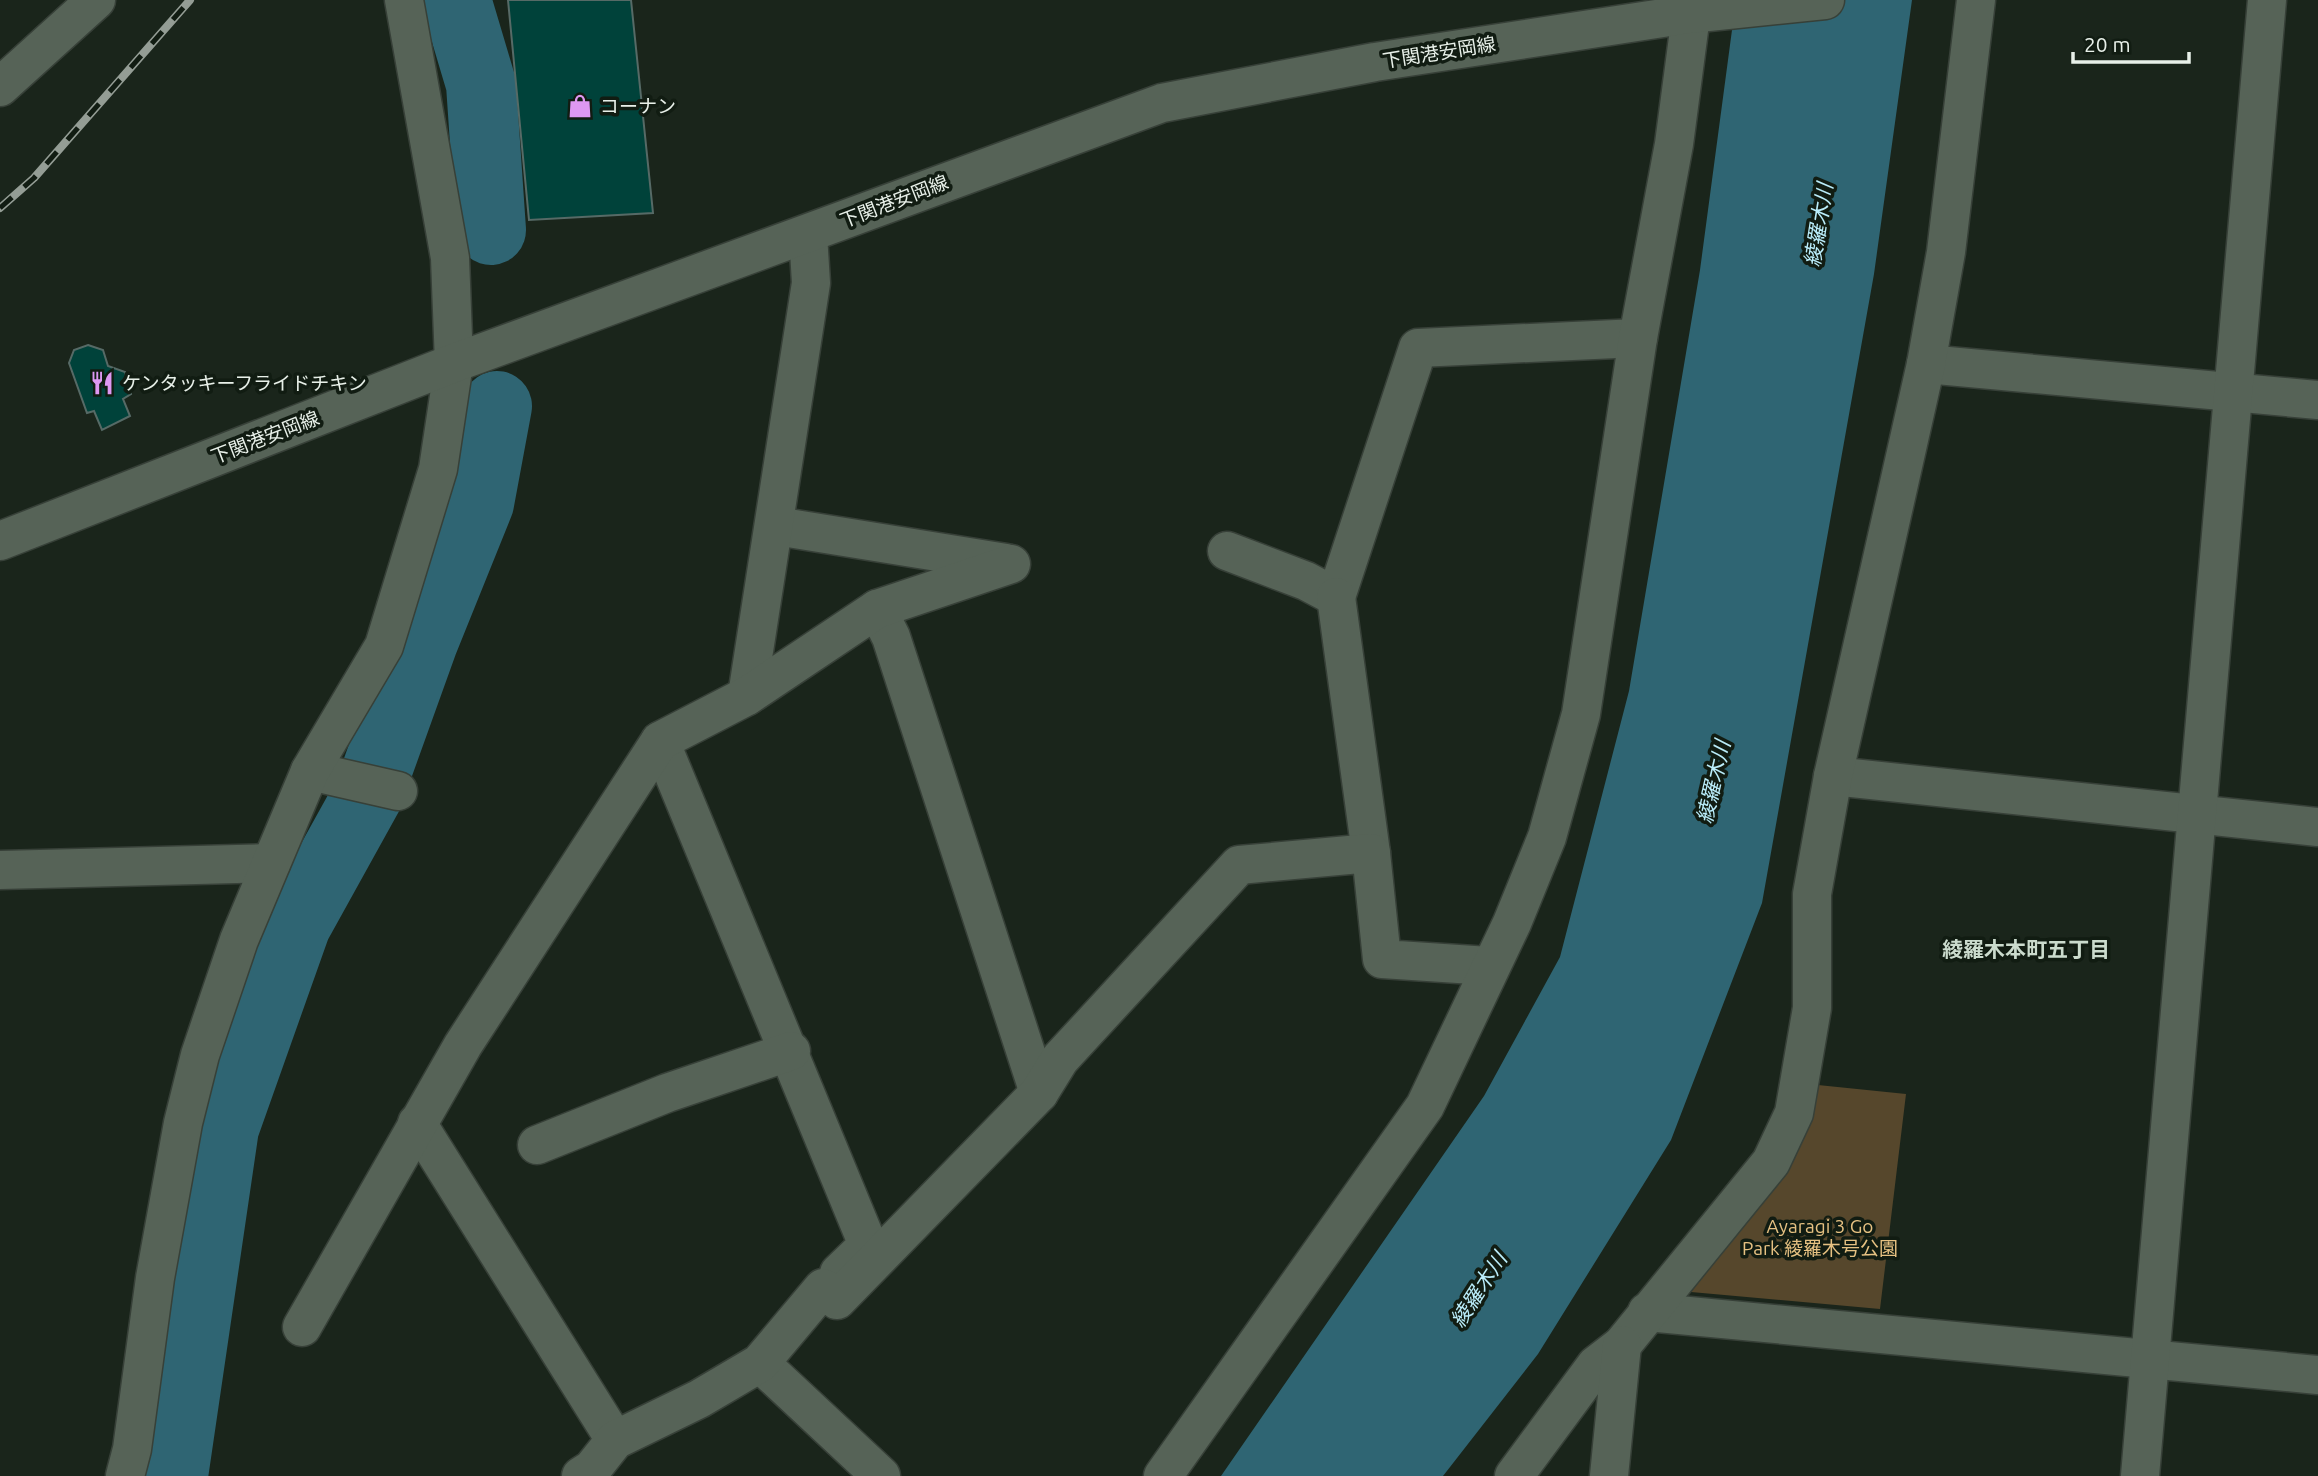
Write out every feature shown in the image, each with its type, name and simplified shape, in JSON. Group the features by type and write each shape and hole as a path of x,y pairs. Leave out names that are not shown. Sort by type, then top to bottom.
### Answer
{"street":[{"path":"0,87 96,0"},
{"path":"125,1476 132,1449 155,1278 186,1111 200,1055 227,976 310,771 384,646 438,469 454,363 450,258 404,0"},
{"name":"下関港安岡線","path":"0,541 454,363 808,234 1027,150 1162,103 1375,62 1699,8 1825,0"},
{"path":"1514,1476 1596,1365 1622,1345 1771,1162 1794,1113 1812,1009 1812,894 1833,776 1926,364 1946,252 1976,0"},
{"path":"2140,1476 2199,817 2267,0"},
{"path":"1163,1476 1425,1106 1489,966 1512,923 1547,837 1581,714 1638,338 1699,8"},
{"path":"747,696 776,526 811,283 808,234"},
{"path":"1489,966 1382,959 1371,853 1336,597 1418,348 1638,338"},
{"path":"1926,364 2318,400"},
{"path":"302,1328 463,1045 660,741 747,696 877,609 1012,564 776,526"},
{"path":"1227,551 1306,581 1336,597"},
{"path":"877,609 891,636 1039,1093"},
{"path":"581,1476 592,1469 615,1440 699,1399 760,1363 823,1288 868,1245 660,741"},
{"path":"310,771 398,791"},
{"path":"1833,776 2199,817 2318,827"},
{"path":"823,1288 837,1300 1039,1093 1060,1059 1239,866 1371,853"},
{"path":"0,870 271,863"},
{"path":"537,1145 667,1093 790,1051"},
{"path":"418,1123 615,1440"},
{"path":"1647,1312 2318,1376"},
{"path":"1609,1476 1622,1345"},
{"path":"760,1363 881,1476"}],"green space":[{"name":"Ayaragi 3 Go Park 綾羅木号公園","path":"1818,1085 1906,1094 1880,1309 1691,1292 1788,1168"}],"water":[{"name":"綾羅木川","path":"1736,0 1912,0 1874,274 1762,903 1671,1140 1538,1354 1443,1476 1221,1476 1484,1096 1560,957 1629,691 1700,270"}],"building":[{"name":"コーナン","path":"508,0 631,0 653,213 529,220"},
{"name":"ケンタッキーフライドチキン","path":"88,345 103,350 108,366 125,372 131,394 123,399 130,416 102,430 94,411 87,413 69,363 74,350"}],"waterway":[{"path":"456,0 481,84 491,230"},
{"path":"173,1476 224,1128 296,925 368,795 423,642 479,503 497,406"}],"railway":[{"path":"0,208 34,178 190,0"}],"place":[{"name":"コーナン","path":"580,106"},
{"name":"ケンタッキーフライドチキン","path":"102,383"}],"district":[{"name":"綾羅木本町五丁目","path":"2026,950"}]}
